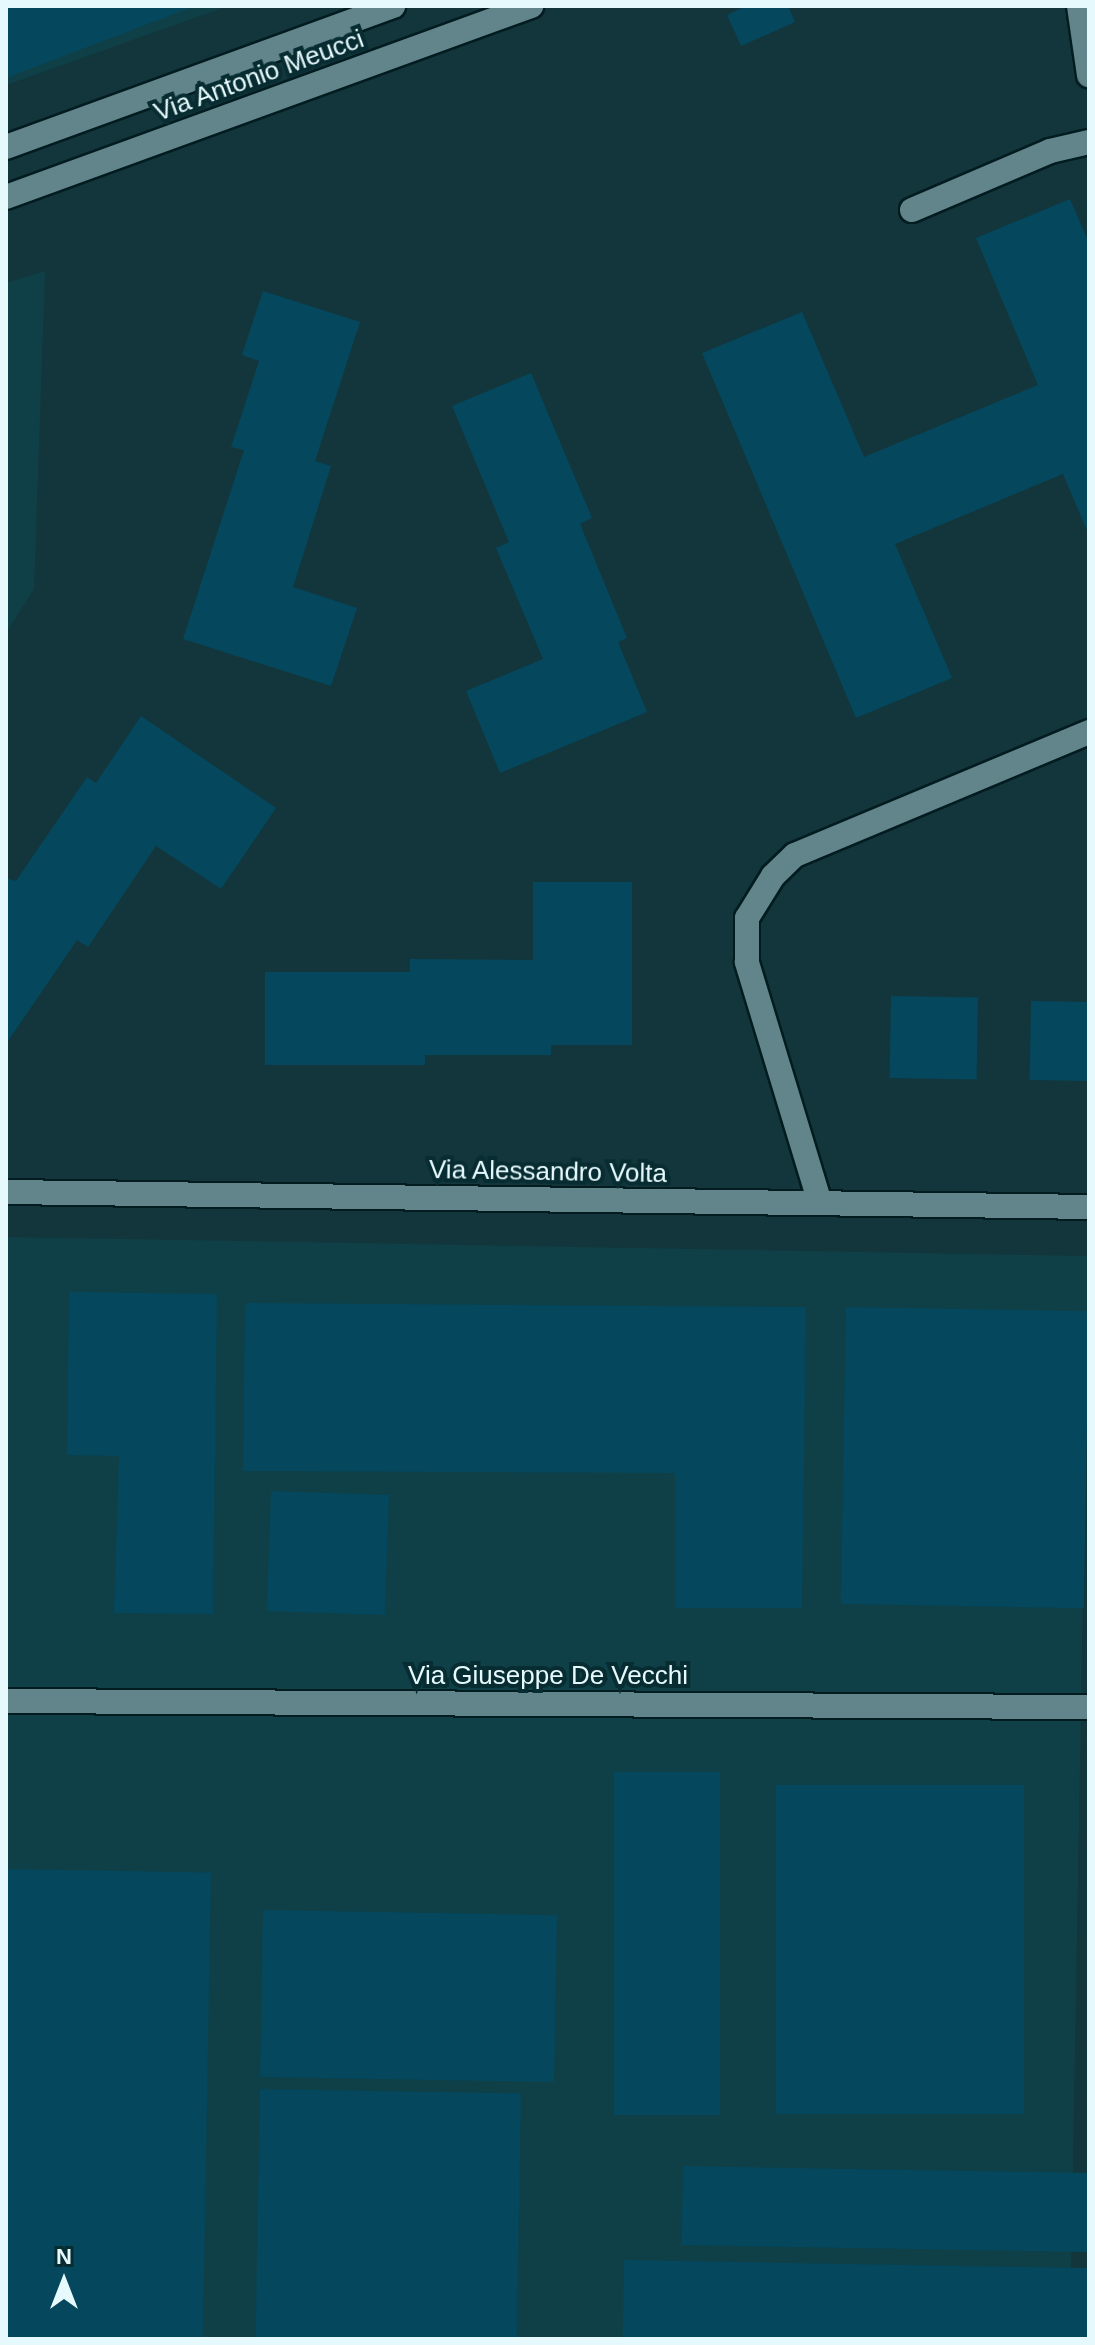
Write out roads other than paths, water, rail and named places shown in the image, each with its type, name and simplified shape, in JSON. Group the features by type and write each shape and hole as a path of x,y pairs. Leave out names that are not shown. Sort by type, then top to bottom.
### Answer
{"street":[{"name":"Via Antonio Meucci","path":"6,147 393,6"},
{"name":"Via Antonio Meucci","path":"6,197 531,6"},
{"path":"1079,6 1089,75"},
{"path":"912,210 1050,151 1089,142"},
{"path":"820,1203 747,962 747,918 773,876 795,855 1089,732"},
{"name":"Via Alessandro Volta","path":"6,1192 1089,1207"},
{"name":"Via Giuseppe De Vecchi","path":"6,1701 1089,1707"}]}
